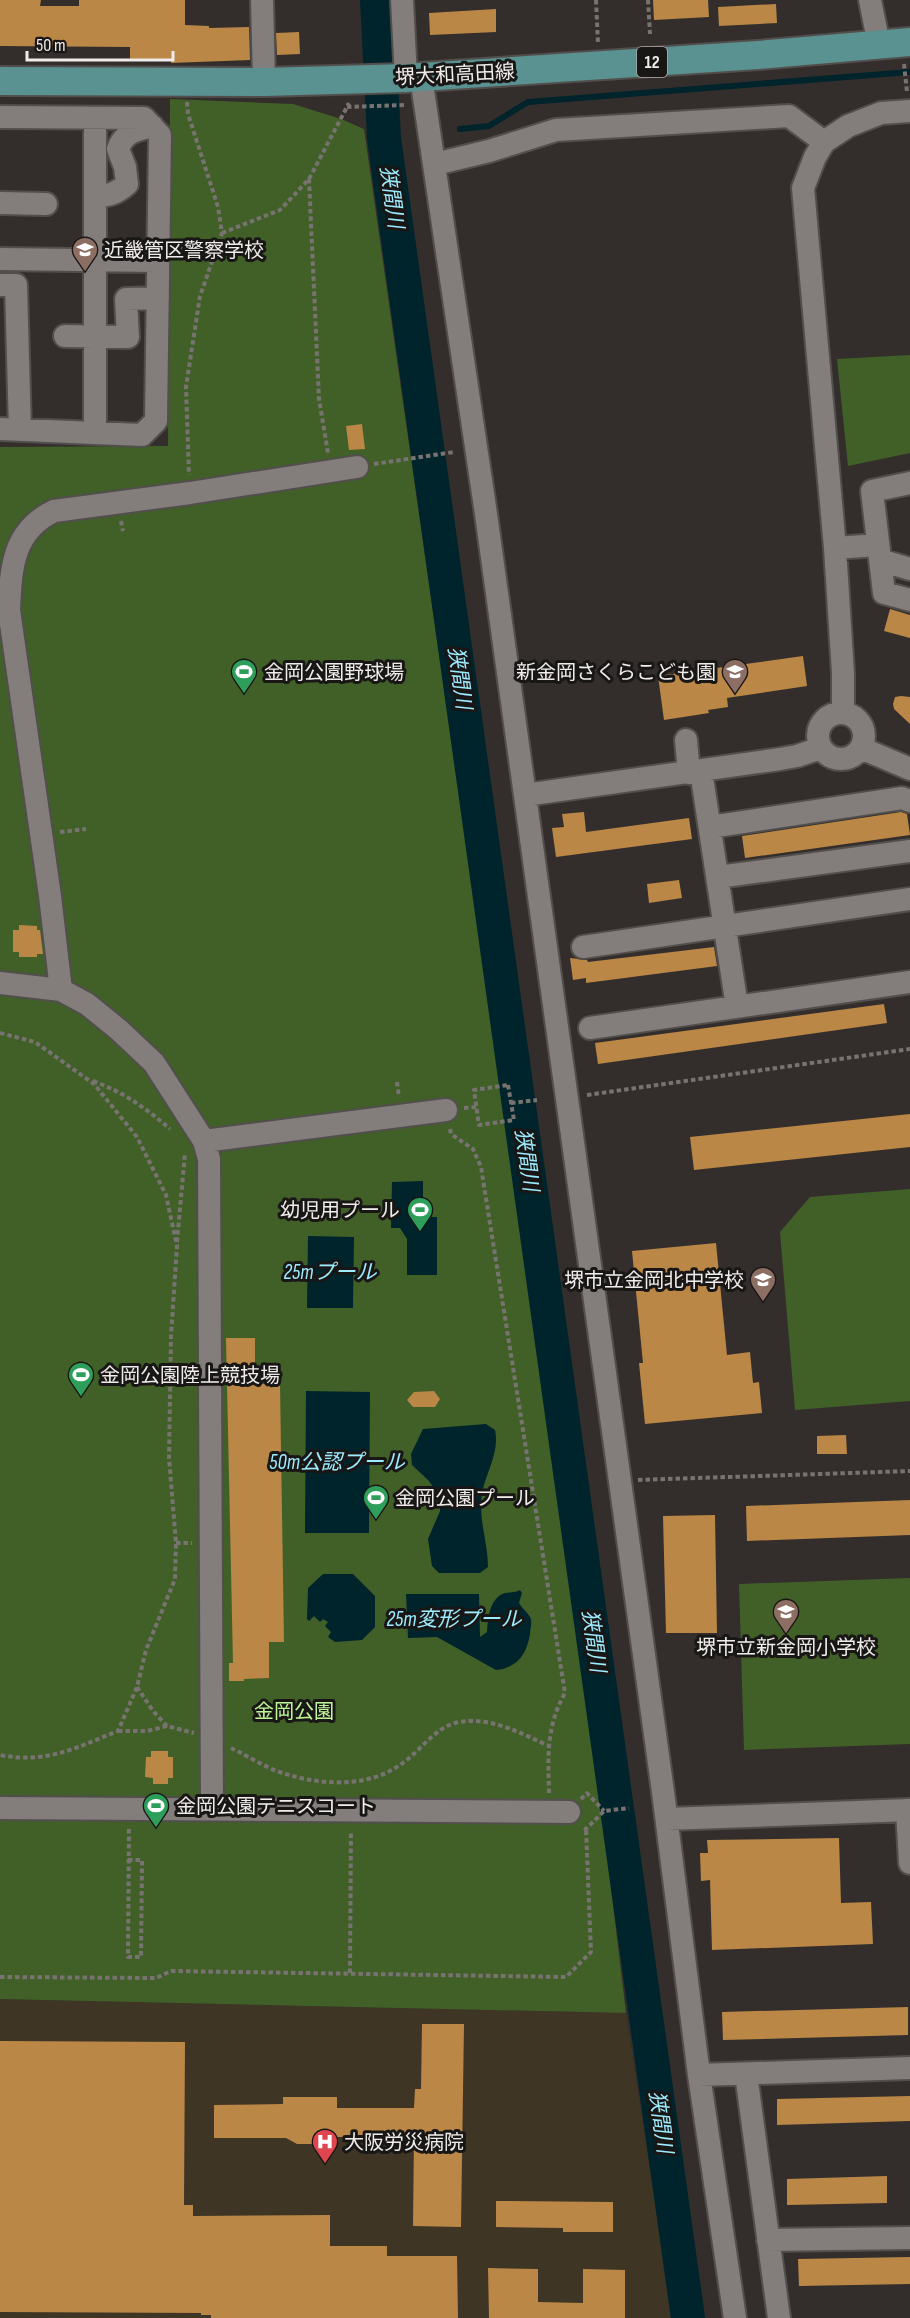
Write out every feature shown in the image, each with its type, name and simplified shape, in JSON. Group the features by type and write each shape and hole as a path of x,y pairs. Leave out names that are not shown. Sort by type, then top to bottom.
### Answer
{"main road":[{"name":"堺大和高田線","path":"0,81 264,82 389,91 897,48"}],"street":[{"path":"262,0 264,82"},
{"path":"402,0 389,91 435,164 667,1819 699,2075 735,2318"},
{"path":"870,0 897,48"},
{"path":"843,713 843,673 835,548 803,188 815,157 824,142 848,126 881,113 910,111"},
{"path":"435,164 489,151 556,130 789,116 824,142"},
{"path":"0,117 144,118 160,135 156,421 142,435 10,430 16,285 0,285"},
{"path":"95,433 96,118"},
{"path":"96,196 108,196 120,191 127,184 125,167 118,149 122,138 131,132 152,126"},
{"path":"0,203 46,204"},
{"path":"0,259 158,261"},
{"path":"65,336 128,337 126,299 158,298"},
{"path":"61,990 49,886 9,610 12,564 27,531 38,518 54,511 190,494 357,467"},
{"path":"910,483 872,490 884,593 910,600"},
{"path":"835,548 879,553 910,569"},
{"path":"843,713 857,719 862,725 864,740 861,748 849,758 841,759 826,754 818,741 820,727 829,716 843,713"},
{"path":"686,740 710,827 737,1006"},
{"path":"525,795 797,756 821,748"},
{"path":"861,748 910,769"},
{"path":"710,827 902,798 910,801"},
{"path":"718,877 910,851"},
{"path":"583,947 910,899"},
{"path":"590,1028 910,982"},
{"path":"0,983 61,990 87,1004 154,1063 209,1171 212,1808"},
{"path":"196,1143 446,1110"},
{"path":"0,1808 559,1812"},
{"path":"667,1819 909,1810 910,1863"},
{"path":"699,2075 910,2068"},
{"path":"746,2074 779,2318"},
{"path":"768,2240 910,2238"}],"path":[{"path":"596,0 598,46"},
{"path":"648,0 650,34"},
{"path":"897,48 907,89"},
{"path":"347,107 389,91"},
{"path":"222,234 280,210 309,178 347,107 389,91"},
{"path":"187,94 188,114 218,207 222,234 200,296 186,387 190,494"},
{"path":"309,178 319,399 331,471"},
{"path":"401,460 454,452"},
{"path":"0,1032 35,1042 94,1084 137,1137 166,1195 177,1246"},
{"path":"583,1095 910,1049"},
{"path":"86,1079 114,1089 147,1108 171,1130"},
{"path":"508,1085 511,1103 514,1120 479,1125 474,1090 508,1085"},
{"path":"511,1103 537,1100"},
{"path":"446,1110 451,1134 473,1149 482,1167 565,1693 555,1711 547,1745 559,1812"},
{"path":"117,1731 137,1687 146,1650 175,1579 176,1543 169,1458 171,1336 183,1160 196,1143"},
{"path":"619,1480 910,1471"},
{"path":"137,1687 167,1726"},
{"path":"0,1755 20,1759 46,1758 117,1731 147,1731 167,1726 212,1737 288,1775 325,1782 347,1782 386,1774 404,1762 441,1729 455,1723 489,1722 547,1745"},
{"path":"128,1860 142,1860 141,1957 128,1957 128,1860 129,1808"},
{"path":"604,1810 629,1808"},
{"path":"350,1973 351,1809"},
{"path":"0,1977 156,1978 171,1971 566,1977 591,1952 586,1829"}],"shaded area":[{"name":"大阪労災病院","path":"0,1999 626,2013 673,2318 0,2318"}],"green space":[{"name":"金岡公園","path":"170,99 293,104 364,129 604,1811 626,2013 0,1999 0,447 168,446"},
{"path":"910,355 910,453 848,466 837,359"},
{"path":"910,1189 910,1401 795,1410 780,1232 810,1197"},
{"path":"910,1578 910,1744 744,1750 739,1584"}],"water":[{"name":"幼児用プール","path":"423,1181 423,1210 431,1217 437,1217 437,1275 407,1275 407,1239 400,1228 391,1228 392,1182"},
{"name":"25mプール","path":"308,1236 354,1237 353,1308 307,1308"},
{"name":"50m公認プール","path":"306,1391 370,1392 369,1533 305,1533"},
{"path":"486,1424 495,1430 496,1438 481,1503 488,1567 480,1573 439,1573 432,1566 428,1539 440,1511 440,1496 428,1480 412,1465 411,1454 423,1429"},
{"path":"323,1574 353,1574 375,1596 375,1627 362,1640 335,1642 328,1637 331,1632 325,1626 328,1622 323,1619 320,1622 314,1616 309,1621 307,1619 308,1588"},
{"name":"25m変形プール","path":"520,1590 522,1593 519,1603 531,1619 530,1634 520,1659 503,1669 496,1670 437,1637 408,1638 406,1594 479,1594 480,1637 487,1632 490,1610 496,1599 505,1593"}],"building":[{"path":"0,0 41,0 40,6 79,6 79,0 185,0 185,25 209,26 209,28 249,27 250,60 171,63 171,61 130,60 130,47 0,46"},
{"path":"653,0 708,0 709,17 654,20"},
{"path":"776,4 777,23 719,26 718,7"},
{"path":"496,9 496,32 430,35 429,13"},
{"path":"299,32 300,54 277,55 276,33"},
{"path":"362,424 365,449 349,450 346,426"},
{"path":"890,609 910,615 910,638 884,631"},
{"path":"803,656 807,686 727,698 728,707 708,710 709,713 664,720 658,676"},
{"path":"895,697 910,697 910,724 894,709"},
{"path":"584,812 586,832 689,818 692,839 556,857 552,828 564,827 562,814"},
{"path":"901,812 907,814 910,835 745,858 742,836"},
{"path":"679,880 682,898 649,903 647,884"},
{"path":"19,925 37,926 37,930 40,930 43,954 37,954 37,957 19,957 19,952 13,952 13,930 19,930"},
{"path":"714,947 717,966 586,983 586,978 573,980 570,958 588,962"},
{"path":"884,1004 887,1023 598,1064 595,1043"},
{"path":"910,1114 910,1147 694,1170 690,1137"},
{"path":"716,1243 727,1355 750,1352 753,1383 759,1382 762,1413 645,1424 639,1363 643,1363 632,1251"},
{"path":"226,1338 255,1338 255,1384 280,1384 284,1642 269,1642 269,1678 244,1679 244,1681 229,1681 229,1663 233,1663"},
{"path":"434,1391 440,1399 435,1407 413,1407 407,1400 414,1392"},
{"path":"846,1435 847,1454 817,1454 817,1436"},
{"path":"910,1500 910,1535 747,1541 746,1506"},
{"path":"715,1515 717,1633 666,1633 663,1516"},
{"path":"151,1751 168,1751 168,1757 173,1757 173,1778 168,1778 168,1784 153,1784 153,1778 145,1777 146,1757 151,1757"},
{"path":"839,1838 841,1903 871,1902 873,1944 712,1950 710,1880 701,1881 700,1853 708,1853 707,1840"},
{"path":"908,2007 908,2035 723,2040 722,2012"},
{"path":"422,2024 464,2024 461,2227 413,2226 414,2137 330,2137 321,2144 297,2144 286,2138 214,2138 214,2105 283,2104 283,2097 337,2097 337,2108 414,2108 415,2089 421,2089"},
{"path":"0,2041 185,2042 184,2205 193,2205 193,2216 330,2215 330,2246 387,2246 387,2256 457,2256 458,2318 211,2318 211,2315 201,2315 201,2313 0,2312"},
{"path":"910,2096 910,2121 777,2125 777,2099"},
{"path":"887,2176 887,2203 787,2205 787,2179"},
{"path":"496,2201 613,2202 613,2232 563,2232 563,2228 496,2227"},
{"path":"910,2257 910,2284 799,2286 798,2259"},
{"path":"488,2268 538,2269 538,2302 583,2303 583,2269 625,2270 625,2318 489,2318"}],"waterway":[{"name":"狭間川","path":"377,0 384,138 688,2318"},
{"path":"460,129 489,126 528,102 910,72"}],"place":[{"name":"近畿管区警察学校","path":"85,273"},
{"name":"金岡公園野球場","path":"244,695"},
{"name":"新金岡さくらこども園","path":"735,695"},
{"name":"幼児用プール","path":"420,1233"},
{"name":"堺市立金岡北中学校","path":"763,1303"},
{"name":"金岡公園陸上競技場","path":"81,1398"},
{"name":"金岡公園プール","path":"376,1521"},
{"name":"堺市立新金岡小学校","path":"786,1635"},
{"name":"金岡公園テニスコート","path":"156,1829"},
{"name":"大阪労災病院","path":"325,2165"}]}
